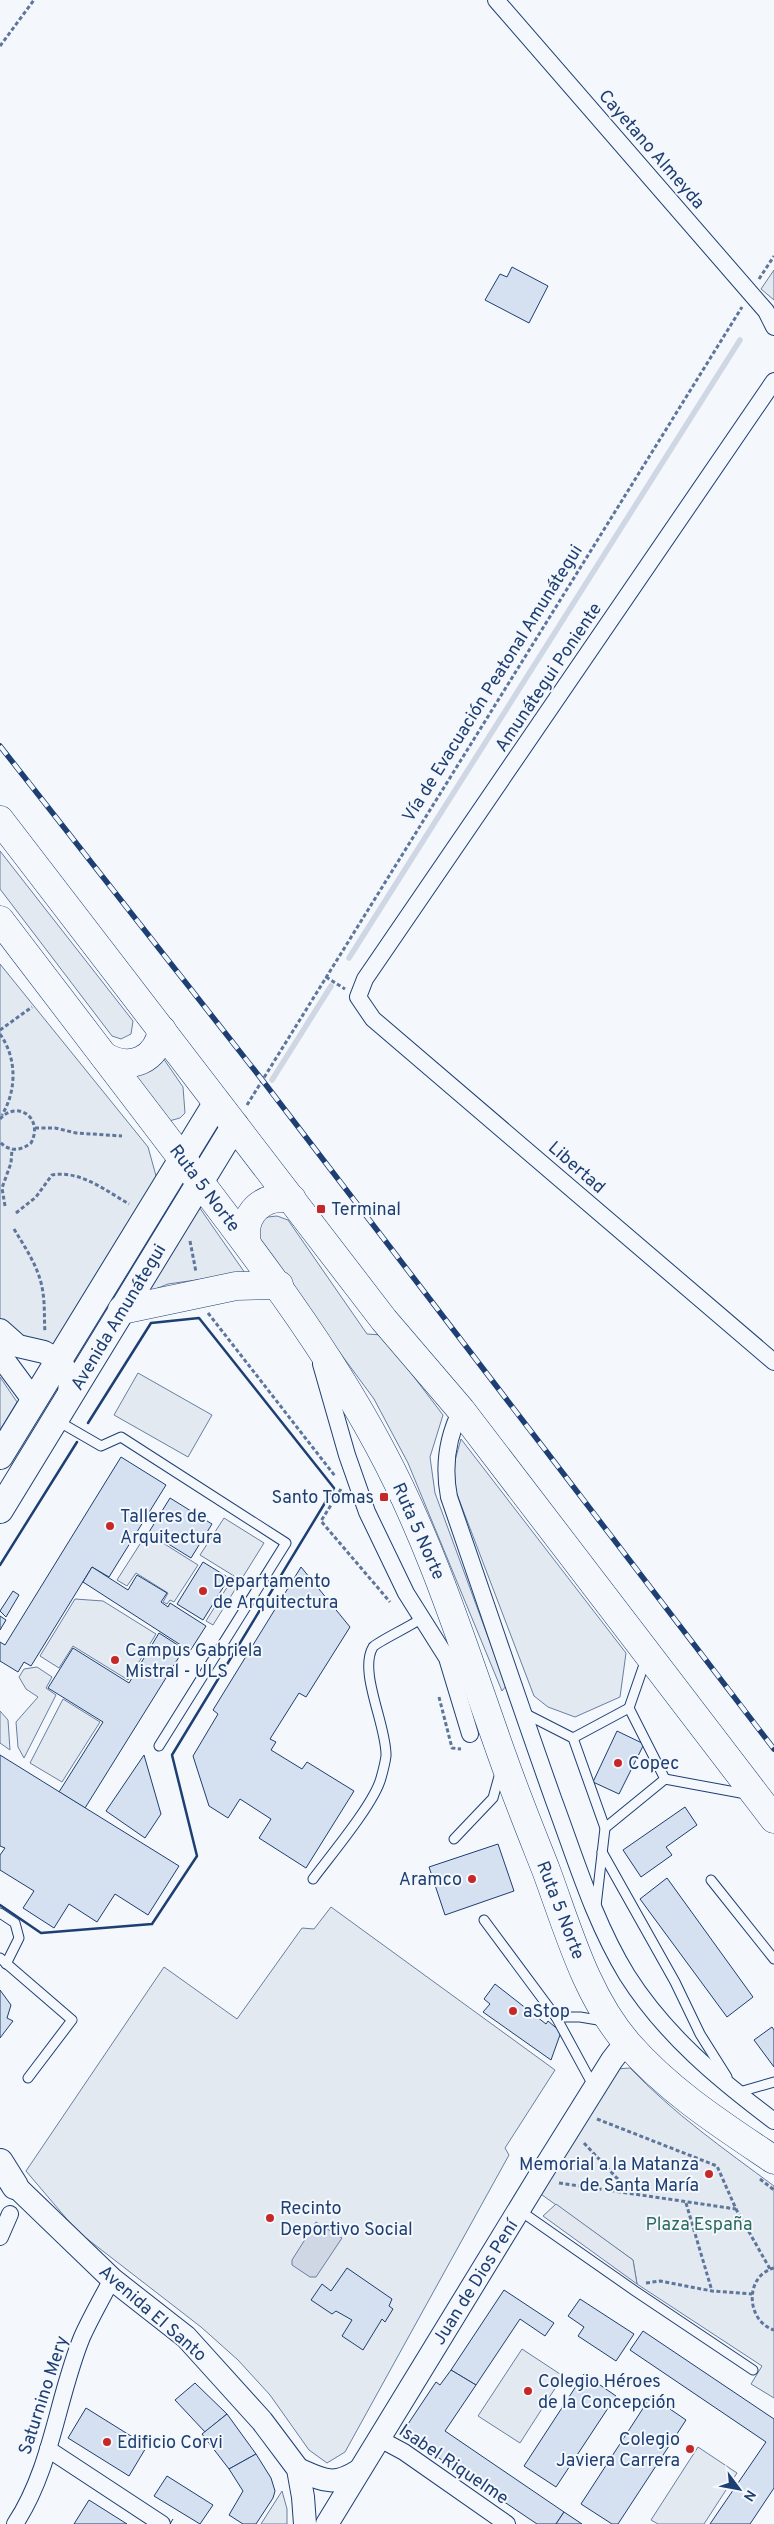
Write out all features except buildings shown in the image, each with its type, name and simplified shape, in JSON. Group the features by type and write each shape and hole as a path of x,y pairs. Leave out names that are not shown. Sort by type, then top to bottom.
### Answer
{"highway":[{"path":"0,820 384,1320 461,1410 774,1819"},
{"name":"Ruta 5 Norte","path":"0,920 279,1285 353,1400 404,1496 445,1591 473,1704 504,1761 586,1976 620,2032 669,2086 696,2108 774,2160"},
{"path":"104,1056 121,1064 140,1062 153,1053 162,1030"},
{"path":"247,1243 246,1226 253,1211 266,1200 275,1198 292,1200"},
{"path":"122,1310 236,1286 279,1285"}],"main road":[{"name":"Avenida Amunátegui","path":"0,1456 217,1102"},
{"name":"Avenida Amunátegui","path":"1,1504 69,1397 235,1125"},
{"path":"0,2162 8,2179"}],"street":[{"name":"Cayetano Almeyda","path":"496,0 766,311 774,327"},
{"name":"Amunátegui Poniente","path":"358,997 365,979 774,381"},
{"name":"Libertad","path":"358,997 373,1018 774,1362"},
{"path":"308,1329 364,1504 390,1563 473,1704 470,1734"},
{"path":"0,1330 18,1346 44,1352 59,1360 70,1376 69,1397"},
{"path":"0,1355 34,1401"},
{"path":"461,1410 451,1434 447,1454 446,1473 449,1497 522,1712 596,1914 628,1975 647,2004 686,2048 737,2093 774,2121"},
{"name":"Juan de Dios Pení","path":"327,2524 378,2438 612,2060 620,2032"},
{"name":"Avenida El Santo","path":"8,2179 112,2279 186,2337 262,2421 298,2469 305,2524"},
{"path":"0,2238 10,2214"},
{"name":"Saturnino Mery","path":"15,2524 24,2509 48,2448 82,2337 112,2279"},
{"name":"Isabel Riquelme","path":"378,2438 404,2452 507,2524"},
{"path":"48,2448 162,2524"},
{"path":"298,2469 318,2478 336,2482 358,2472"}],"lane":[{"path":"55,1419 101,1446 122,1437 286,1543 159,1746"},
{"path":"313,1880 369,1802 381,1780 386,1755 379,1712 369,1672 369,1658 374,1646 422,1618"},
{"path":"573,1738 630,1708 648,1655"},
{"path":"630,1708 665,1780"},
{"path":"522,1712 573,1738 605,1828 596,1914"},
{"path":"454,1840 493,1798 504,1761"},
{"path":"605,1828 665,1780 756,1796"},
{"path":"602,1852 675,1982 700,2034 737,2093 774,2082"},
{"path":"711,1880 774,1959"},
{"path":"0,1913 14,1923 19,1938 3,1961 72,2020 28,2078"},
{"path":"484,1920 556,2017 594,2088"},
{"path":"556,2017 580,2017 620,2032"},
{"path":"519,2210 753,2370"}],"path":[{"path":"0,46 34,0"},
{"name":"Vía de Evacuación Peatonal Amunátegui","path":"235,1125 774,256"},
{"path":"0,1118 8,1104 14,1083 12,1058 0,1032 32,1007"},
{"path":"0,1118 10,1112 22,1111 31,1118 35,1128 31,1143 26,1147 12,1150 0,1142"},
{"path":"35,1128 55,1128 76,1133 122,1136"},
{"path":"5,1206 2,1188 11,1163 12,1150"},
{"path":"16,1213 36,1197 52,1175 62,1173 81,1177 131,1206"},
{"path":"14,1230 34,1264 40,1279 43,1291 46,1340 59,1360"},
{"path":"629,2191 576,2133 575,2120 717,2166 736,2209 772,2269 758,2280 752,2294 752,2305 756,2315 763,2324 774,2330"},
{"path":"539,2177 546,2181 629,2191 686,2203 736,2209"},
{"path":"686,2203 712,2291"},
{"path":"635,2291 637,2284 660,2281 712,2291 752,2294"}],"green space":[{"path":"774,270 774,300 761,289"},
{"path":"0,851 133,1021 131,1034 121,1039 112,1036 0,889"},
{"path":"0,964 148,1147 158,1183 54,1352 14,1341 0,1321"},
{"path":"161,1055 183,1087 185,1113 180,1118 169,1121 130,1073"},
{"path":"197,1204 245,1273 168,1284 143,1294"},
{"path":"277,1216 288,1220 367,1334 382,1335 443,1415 430,1457 435,1493 506,1686 502,1691 408,1463 374,1399 257,1240 261,1221 268,1217"},
{"path":"138,1373 212,1415 188,1457 114,1415"},
{"path":"0,1377 17,1402 0,1430"},
{"path":"461,1439 626,1653 620,1697 575,1717 548,1707 534,1696 455,1489 454,1464"},
{"path":"224,1518 264,1543 213,1625 206,1621 234,1576 200,1555"},
{"path":"147,1533 198,1565 174,1602 170,1600 167,1604 163,1602 168,1593 136,1573 127,1586 117,1580"},
{"path":"75,1599 103,1601 156,1634 128,1680 73,1646 59,1668 40,1656"},
{"path":"37,1667 52,1677 46,1688 56,1695 24,1758 18,1747 16,1722 38,1697 26,1689 19,1677 24,1669"},
{"path":"63,1699 100,1722 62,1782 30,1763"},
{"path":"0,1711 8,1720 10,1750 0,1743"},
{"name":"Recinto Deportivo Social","path":"331,1907 555,2070 505,2148 509,2155 345,2452 327,2463 309,2450 270,2395 238,2360 201,2327 77,2231 26,2171 164,1967 237,2019 302,1928 314,1929"},
{"name":"Plaza España","path":"630,2068 681,2115 774,2186 774,2398 751,2384 762,2366 637,2284 633,2260 538,2192 616,2069"},
{"path":"522,2349 563,2376 520,2443 478,2416"},
{"path":"698,2447 737,2473 704,2524 658,2524 651,2520"},
{"path":"282,2491 287,2509 287,2524 261,2524"}],"shaded area":[{"path":"556,2204 633,2260 637,2284 543,2216"},
{"path":"316,2222 342,2238 316,2277 310,2277 292,2265 292,2260"}],"waterway":[{"path":"349,958 740,340"},
{"path":"272,1080 331,986"}],"railway":[{"path":"0,746 263,1081 774,1749"}],"fence":[{"path":"170,2524 173,2519"}],"wall":[{"path":"0,1905 41,1933 152,1924 197,1856 172,1755 334,1488 199,1318 151,1323 88,1423"},
{"path":"0,1565 77,1442"}],"place":[{"name":"Terminal","path":"321,1209"},
{"name":"Santo Tomas","path":"384,1497"},
{"name":"Talleres de Arquitectura","path":"110,1526"},
{"name":"Departamento de Arquitectura","path":"203,1591"},
{"name":"Campus Gabriela Mistral - ULS","path":"115,1660"},
{"name":"Copec","path":"618,1763"},
{"name":"Aramco","path":"472,1879"},
{"name":"aStop","path":"513,2011"},
{"name":"Memorial a la Matanza de Santa María","path":"709,2174"},
{"name":"Recinto Deportivo Social","path":"270,2218"},
{"name":"Colegio Héroes de la Concepción","path":"528,2391"},
{"name":"Edificio Corvi","path":"107,2442"},
{"name":"Colegio Javiera Carrera","path":"690,2449"}]}
